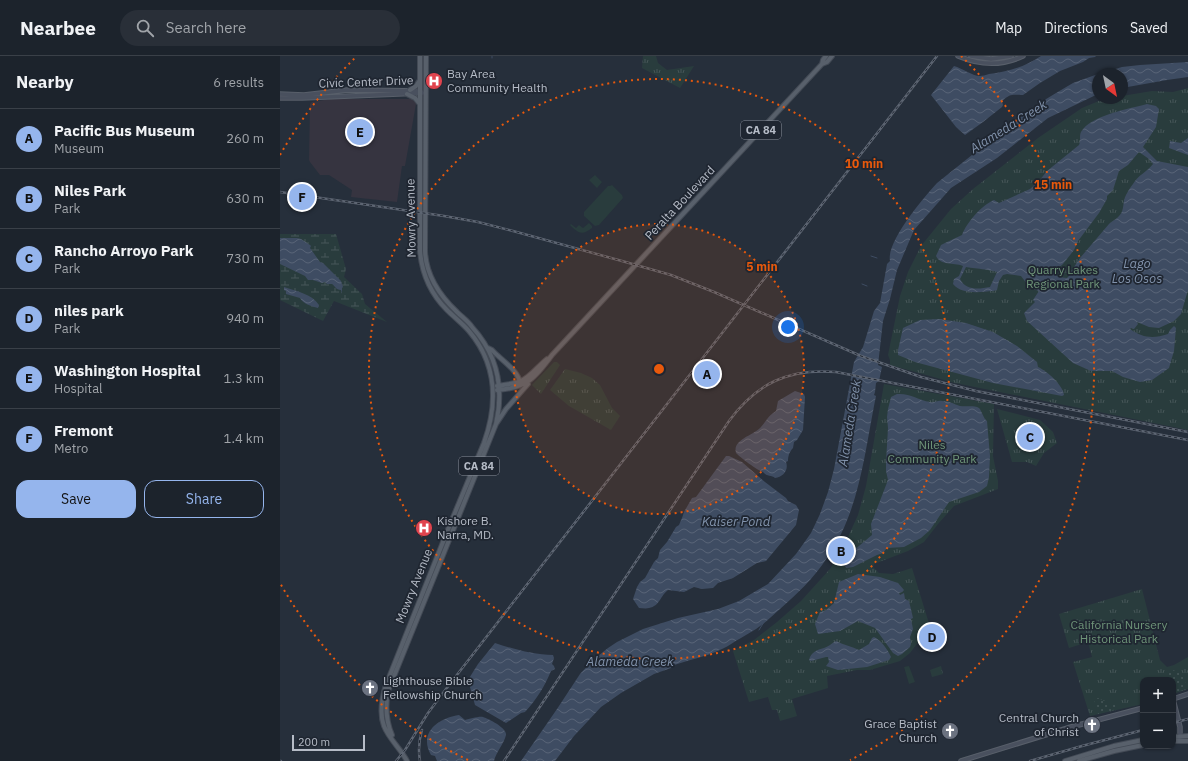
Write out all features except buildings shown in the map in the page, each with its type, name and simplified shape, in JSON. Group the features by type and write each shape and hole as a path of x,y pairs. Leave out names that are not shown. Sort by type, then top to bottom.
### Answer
{"main road":[{"name":"Mowry Avenue","path":"408,761 392,735 388,723 386,705 390,679 449,527 482,450 493,407 493,388 490,372 479,346 468,330 434,295 423,271 420,251 420,56"},
{"name":"Mowry Avenue","path":"408,761 384,725 382,716 382,697 496,424 499,406 499,388 496,370 487,348 472,327 456,312 440,293 433,282 427,266 425,251 427,154 426,56"},
{"name":"Peralta Boulevard","path":"499,388 521,381 533,373 552,355 822,64 826,56"},
{"name":"Peralta Boulevard","path":"822,64 827,62 832,56"},
{"path":"958,56 974,62 989,64 1006,62 1023,56"},
{"path":"971,56 991,59 1011,56"},
{"path":"420,80 416,86 408,92 416,98 420,106"},
{"name":"Civic Center Drive","path":"280,94 304,95 347,90 426,92"},
{"name":"Civic Center Drive","path":"280,98 408,92"},
{"name":"Mowry Avenue","path":"487,348 492,350 516,373 521,381"},
{"name":"Peralta Boulevard","path":"493,388 519,387 531,380 552,355"},
{"path":"516,373 524,375 533,373"},
{"path":"496,424 506,409 531,380"},
{"path":"519,387 521,381"},
{"path":"1176,698 1188,694"},
{"path":"386,705 382,716 384,717 392,735"},
{"path":"961,761 1071,727 1140,709"},
{"path":"1176,711 1180,727 1180,739"},
{"path":"1176,741 1188,736"},
{"path":"1176,738 1188,741"},
{"path":"1065,761 1114,746 1140,741"},
{"path":"1079,761 1140,746"}],"shaded area":[{"path":"330,99 412,99 416,102 405,166 402,166 397,202 351,197 352,190 329,175 320,175 310,162 310,104 312,102"}],"green space":[{"path":"643,56 656,56 658,63 667,70 694,66 680,88 642,68"},
{"name":"Quarry Lakes Regional Park","path":"1188,88 1188,430 955,383 890,365 888,355 900,296 908,272 921,246 951,209 973,189 1038,138 1082,108 1092,104 1128,104 1128,95 1152,91 1173,92"},
{"path":"595,175 602,182 597,188 589,180"},
{"path":"612,185 623,198 599,225 595,226 584,216 584,212 608,186"},
{"path":"589,223 592,228 583,233 578,232 570,225 571,224 576,228 579,225 583,228"},
{"path":"280,234 336,234 346,269 344,277 362,294 365,304 387,322 334,301 323,321 280,300"},
{"path":"554,362 557,362 560,365 541,394 532,385"},
{"path":"565,369 581,373 592,378 600,385 612,408 620,416 611,430 569,406 550,390"},
{"name":"Niles Community Park","path":"884,384 994,404 993,456 998,489 954,506 924,542 908,551 874,564 873,567 879,573 893,574 912,568 934,640 924,639 919,641 910,653 900,661 870,670 857,670 827,676 828,688 792,699 797,716 780,721 777,710 772,710 768,697 749,702 733,651 754,640 801,601 830,569 842,550 858,515 866,486"},
{"path":"997,409 1040,420 1053,432 1057,443 1044,453 1036,466 1027,462 1012,462"},
{"name":"California Nursery Historical Park","path":"1142,589 1160,660 1167,667 1174,665 1188,657 1188,689 1176,693 1176,677 1140,677 1140,705 1090,716 1073,662 1092,657 1088,642 1069,648 1059,614"},
{"path":"909,666 915,682 909,684 904,667"},
{"path":"941,666 943,674 932,677 930,670"},
{"path":"1173,670 1187,676 1185,682 1188,688 1176,692 1176,677 1167,677 1166,671"},
{"path":"1098,698 1108,703 1118,704 1120,708 1098,714 1094,699"}],"water":[{"path":"1041,56 1096,56 1060,71 1023,95 1012,95 1008,97 1002,101 1002,107 965,135 956,127 931,95 954,66 974,75 981,76 1016,68"},
{"path":"1188,62 1188,77 1128,87 1128,68 1119,68"},
{"name":"Alameda Creek","path":"1092,76 1092,97 1048,118 997,158 951,188 914,230 897,270 883,321 878,365 882,367 879,381 876,383 874,395 876,396 863,465 853,504 838,541 817,572 793,598 756,629 716,652 671,666 671,668 654,674 621,693 601,707 574,736 555,761 521,761 580,674 593,660 608,648 643,629 678,618 718,609 739,601 768,584 796,554 811,533 828,492 834,469 854,362 863,347 874,311 880,303 887,264 890,261 890,253 907,220 937,183 1017,119 1029,113 1038,104 1073,83"},
{"name":"Lago Los Osos","path":"1147,104 1156,106 1159,109 1156,127 1143,147 1157,161 1188,167 1188,290 1181,314 1174,321 1159,328 1149,327 1137,322 1138,324 1134,329 1130,329 1144,336 1158,337 1168,334 1174,326 1176,328 1174,351 1169,368 1152,380 1140,382 1123,377 1112,371 1091,371 1073,363 1027,321 1024,313 1035,302 1033,300 1039,291 1029,285 1021,276 1007,274 1003,275 999,281 997,290 993,291 977,292 961,290 953,284 954,279 959,276 963,266 944,263 936,256 941,245 962,235 971,220 989,202 994,200 999,203 1030,189 1047,171 1079,145 1080,134 1086,126 1102,117","holes":["1139,152 1153,164 1137,178 1129,190 1125,198 1121,214 1109,224 1080,258 1069,276 1067,278 1058,277 1054,272 1063,264 1074,250 1078,241 1099,213 1107,199 1107,196 1113,190 1119,171 1128,165","966,267 987,270 997,272 990,287 973,288 966,286 960,279"]},
{"path":"1188,138 1188,155 1169,148 1170,141 1181,143"},
{"path":"280,238 297,238 310,245 310,248 320,262 323,263 341,281 343,287 342,294 341,290 337,289 332,284 308,280 305,276 280,264"},
{"path":"284,287 303,293 312,298 319,305 318,308 310,306 300,298 286,294"},
{"path":"939,319 966,323 993,332 1017,346 1037,362 1038,367 1054,379 1061,387 1064,395 1062,396 993,383 915,362 898,355 903,328 920,320"},
{"path":"795,391 804,394 805,397 803,430 794,442 788,461 786,462 787,468 785,473 775,478 766,475 745,461 736,453 736,448 737,444 758,430 776,411 778,401"},
{"path":"897,394 930,402 945,401 960,406 979,408 987,421 990,456 987,486 979,492 949,502 930,530 921,538 904,547 887,548 883,553 853,567 846,568 843,562 847,556 872,535 871,524 888,480 886,462 888,409 891,397"},
{"name":"Kaiser Pond","path":"726,456 742,462 788,501 796,505 799,510 796,525 766,561 757,563 733,578 718,583 713,588 702,589 694,587 684,592 668,590 653,607 639,608 633,599 637,587 645,578 658,558 660,550 679,525 692,498 696,497"},
{"path":"858,574 880,577 898,583 904,590 899,593 900,595 904,593 905,599 909,601 913,618 911,619 913,629 910,637 910,647 902,654 898,656 893,653 875,628 858,621 840,631 818,634 815,624 820,612 825,611 834,603 839,582"},
{"path":"874,637 886,648 891,657 889,660 867,667 838,670 826,666 829,662 828,657 811,661 809,660 811,655 815,652 836,641 859,650 869,644"},
{"path":"495,643 531,653 553,655 554,658 552,664 555,669 551,671 533,703 525,712 506,723 475,705 468,680 478,664"},
{"path":"459,715 465,720 483,717 501,727 506,732 505,738 496,754 494,761 437,761 435,756 431,755 427,739 429,733 444,719"}],"waterway":[{"path":"871,256 877,258"},
{"path":"862,284 867,286"},
{"path":"759,630 764,622"}],"railway":[{"path":"396,761 446,689 937,56"},
{"path":"280,192 444,216 478,222 513,231 671,275 714,292 861,356 921,377 976,391 1188,432"},
{"path":"504,761 729,421 751,397 775,381 803,373 819,371 836,372 1188,440"},
{"path":"1176,722 1188,719"},
{"path":"420,761 419,745 422,730"},
{"path":"1030,761 1140,731"}],"place":[{"name":"Bay Area Community Health","path":"434,81"},
{"name":"Washington Hospital","path":"360,132"},
{"name":"Fremont","path":"302,197"},
{"name":"Pacific Bus Museum","path":"707,374"},
{"name":"Rancho Arroyo Park","path":"1030,437"},
{"name":"Kishore B. Narra, MD.","path":"424,528"},
{"name":"Niles Park","path":"841,551"},
{"name":"niles park","path":"932,637"},
{"name":"Lighthouse Bible Fellowship Church","path":"370,688"},
{"name":"Central Church of Christ","path":"1092,725"},
{"name":"Grace Baptist Church","path":"950,731"}]}
